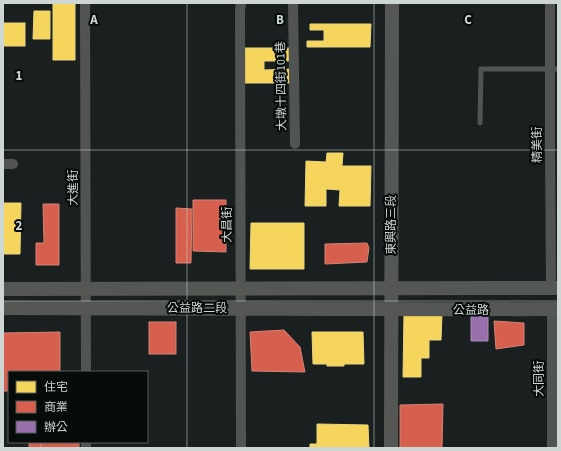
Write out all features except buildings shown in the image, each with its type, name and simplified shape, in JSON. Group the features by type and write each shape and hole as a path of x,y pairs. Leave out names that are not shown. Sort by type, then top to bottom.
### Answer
{"main road":[{"name":"東興路三段","path":"391,448 392,3"},
{"name":"公益路","path":"391,289 555,288"},
{"path":"555,288 555,309"},
{"name":"公益路二段","path":"3,289 391,289"},
{"name":"公益路二段","path":"3,308 241,308 391,310"},
{"name":"公益路","path":"391,310 555,309"}],"street":[{"name":"大進街","path":"85,3 86,371"},
{"name":"大昌街","path":"241,3 241,448"},
{"name":"大墩十四街101巷","path":"293,3 295,144"},
{"name":"精美街","path":"550,3 554,69 555,288"},
{"name":"大同街","path":"552,448 555,309"}],"lane":[{"path":"480,123 481,69 554,69"}]}
